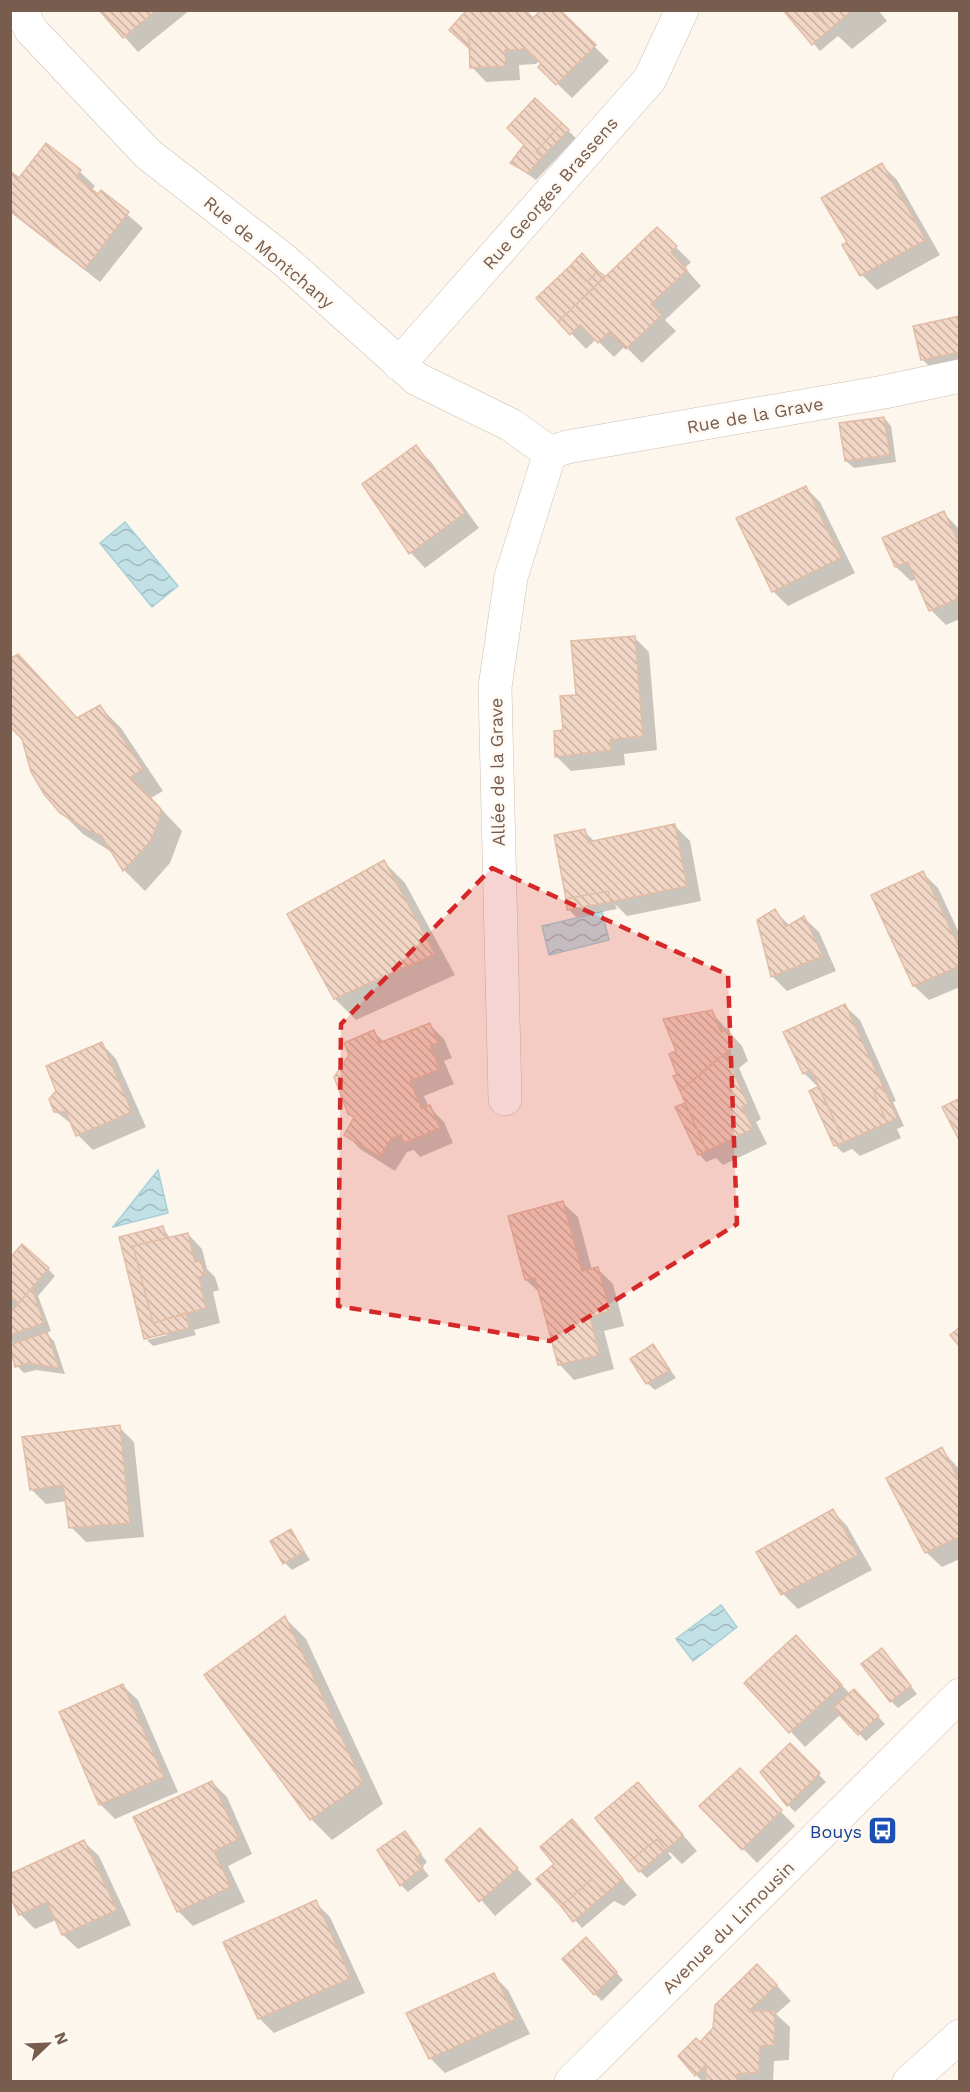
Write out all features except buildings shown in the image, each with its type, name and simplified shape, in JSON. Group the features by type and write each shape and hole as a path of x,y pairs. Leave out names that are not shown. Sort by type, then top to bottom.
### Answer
{"street":[{"name":"Rue de Montchany","path":"21,10 31,30 148,154 284,260 417,379 511,425 550,453"},
{"name":"Rue Georges Brassens","path":"399,364 650,79 682,10"},
{"name":"Rue de la Grave","path":"550,453 567,447 884,392 957,384"},
{"name":"Allée de la Grave","path":"505,1099 495,687 511,577 550,453"},
{"name":"Avenue du Limousin","path":"571,2082 960,1695"},
{"path":"909,2082 960,2036"}],"highlighted area":[{"path":"492,868 728,975 737,1224 550,1341 338,1306 341,1024"}],"water":[{"path":"125,522 178,586 152,607 100,543"},
{"path":"602,912 609,940 549,955 542,926"},
{"path":"158,1170 168,1213 113,1227"},
{"path":"721,1605 737,1627 693,1661 676,1639"}],"place":[{"name":"Bouys","path":"883,1831"}]}
